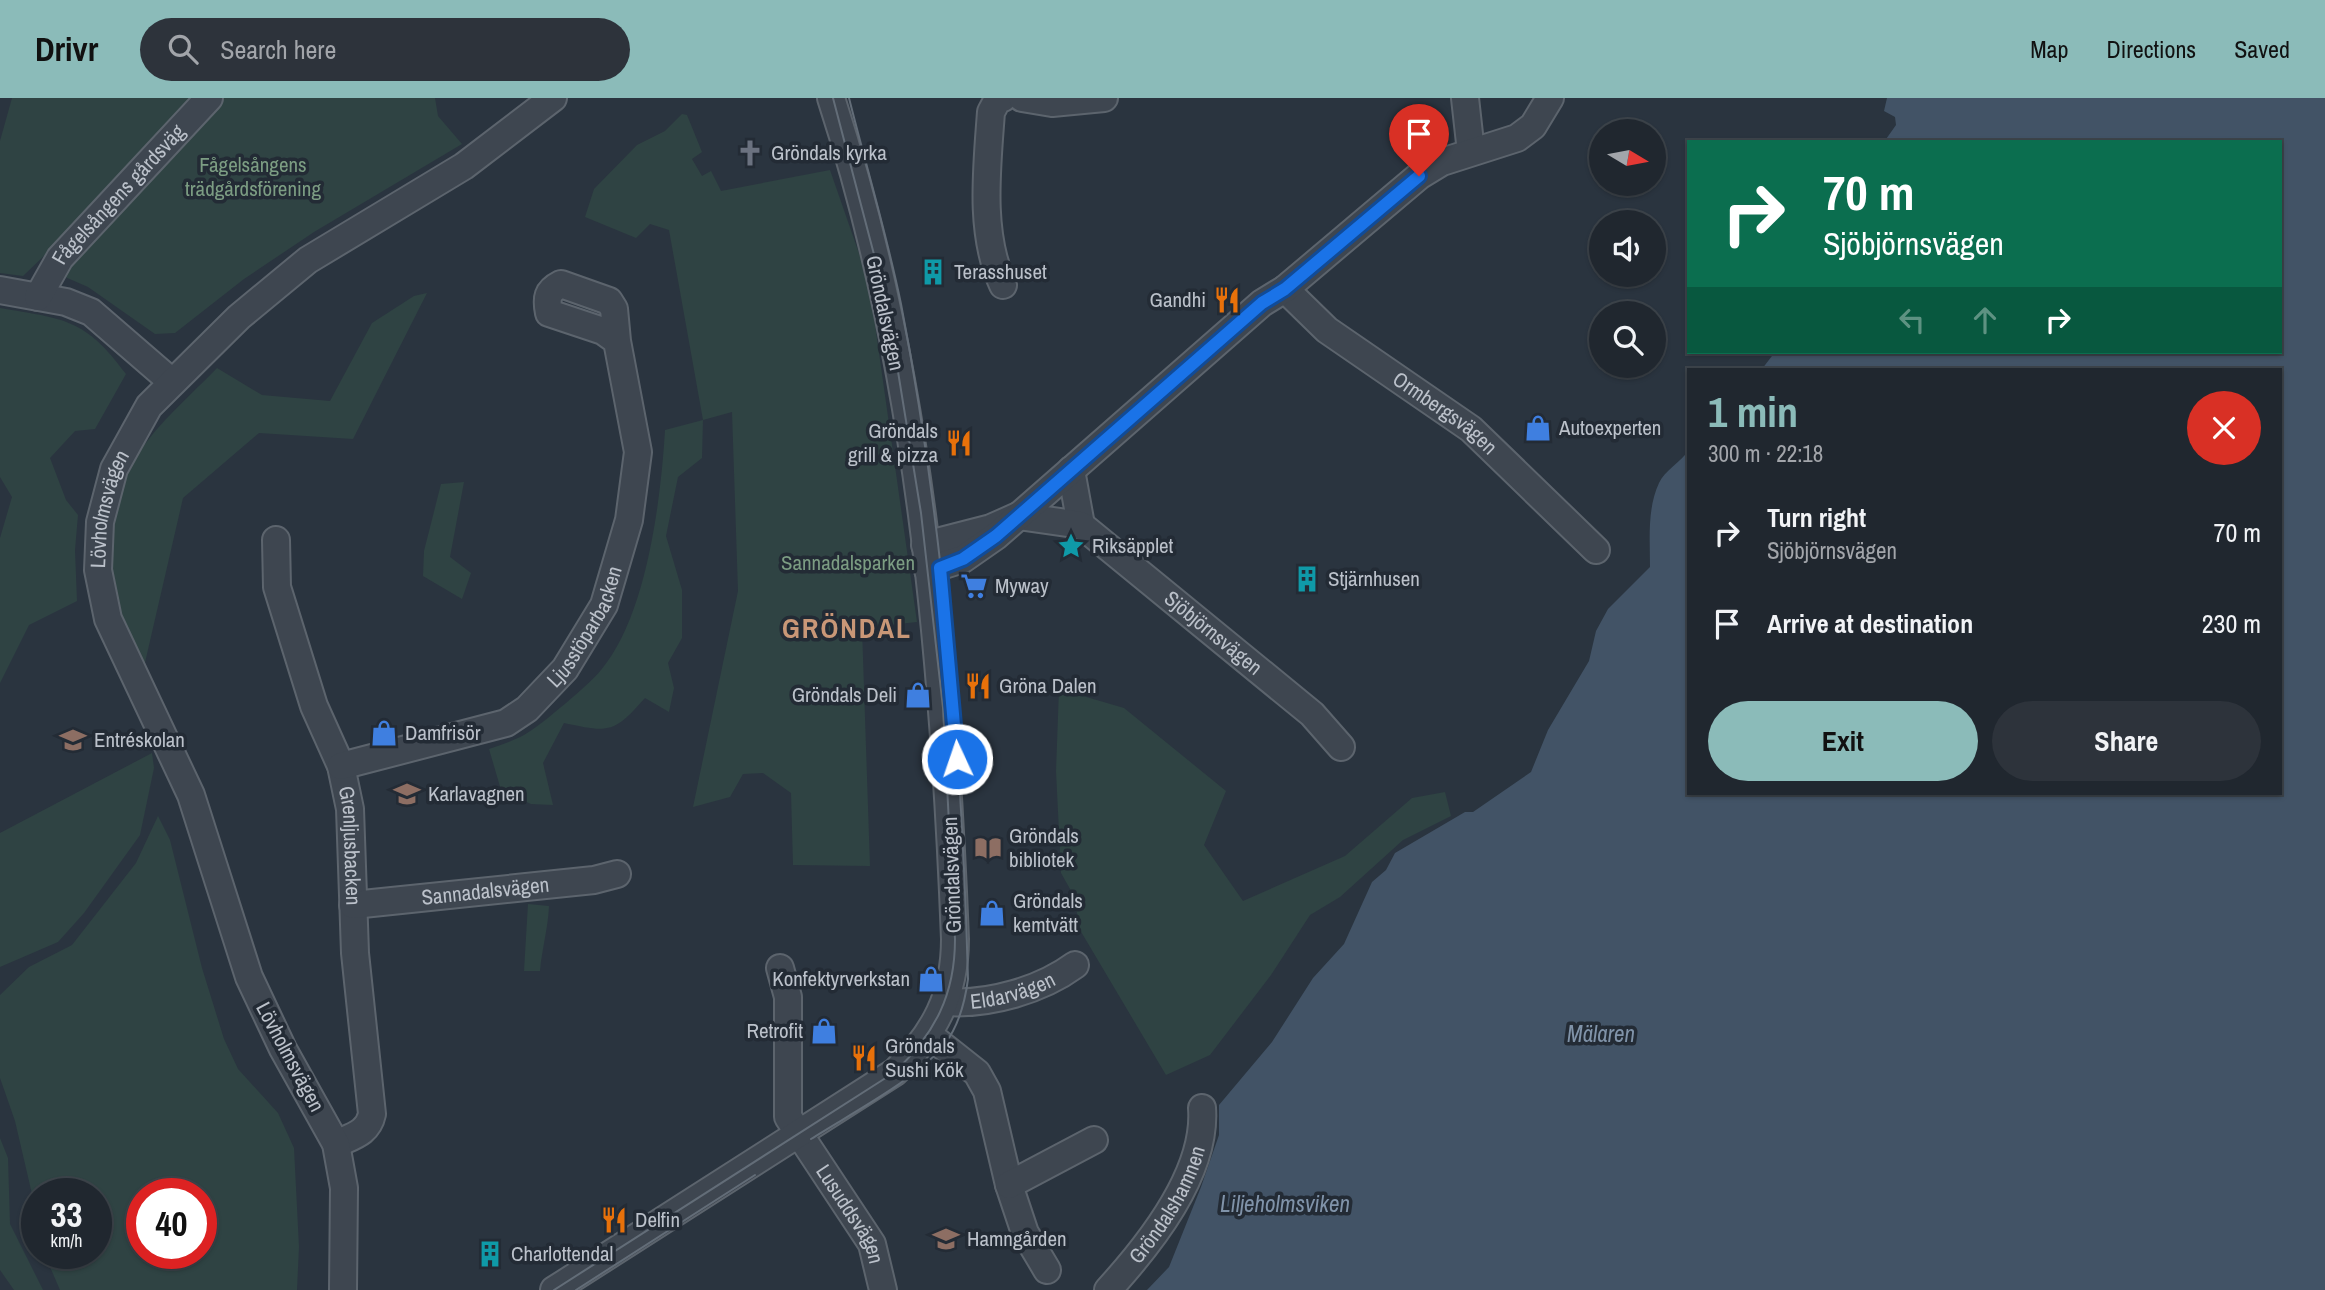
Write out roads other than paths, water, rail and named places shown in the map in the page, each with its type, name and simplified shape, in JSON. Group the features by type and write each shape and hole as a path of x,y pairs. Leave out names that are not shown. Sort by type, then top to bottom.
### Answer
{"street":[{"name":"Fågelsångens gårdsväg","path":"38,297 60,258 209,98"},
{"name":"Lövholmsvägen","path":"343,1290 344,1188 336,1144 283,1049 249,977 191,795 124,656 103,602 97,552 108,486 134,429 149,406 248,310 308,260 464,166 553,98"},
{"name":"Gröndalsvägen","path":"831,98 887,304 932,557"},
{"name":"Gröndalsvägen","path":"554,1290 903,1080 936,1040 968,979 954,708 932,557 901,303 849,98"},
{"path":"1000,98 991,112 987,212 993,262 1003,285"},
{"path":"1022,98 1052,103 1104,98"},
{"path":"1465,98 1471,152"},
{"path":"932,557 963,559 1071,470 1262,303 1285,289 1419,176 1442,162 1501,146 1517,138 1533,126 1550,98"},
{"name":"Ormbergsvägen","path":"1285,289 1327,330 1471,429 1596,551"},
{"path":"0,290 66,302 91,312 172,382"},
{"name":"Ljusstöparbacken","path":"341,766 506,723 547,691 585,639 604,605 618,567 636,474 638,452 635,428 617,341"},
{"path":"1017,516 1081,525 1071,470"},
{"name":"Sjöbjörnsvägen","path":"1081,525 1312,714 1341,747"},
{"name":"Grenljusbacken","path":"276,540 276,587 314,706 341,766 350,809 353,905 372,1114 370,1125 364,1131 336,1144"},
{"name":"Sannadalsvägen","path":"353,905 594,880 617,874"},
{"name":"Eldarvägen","path":"955,1002 1052,981 1075,965"},
{"name":"Lusuddsvägen","path":"780,968 789,997 788,1117 872,1244 883,1290"},
{"path":"936,1040 977,1073 987,1091 1009,1185 1025,1233 1047,1270"},
{"name":"Gröndalshamnen","path":"1108,1290 1139,1256 1179,1199 1203,1126 1202,1108"},
{"name":"Gröndalsvägen","path":"576,1290 801,1139"},
{"path":"1009,1185 1094,1140"}],"water":[{"name":"Mälaren","path":"1887,98 2325,98 2325,1290 1147,1290 1169,1267 1201,1187 1219,1135 1219,1105 1272,1042 1313,978 1344,944 1372,882 1386,870 1395,853 1465,812 1473,812 1531,772 1548,730 1589,661 1596,631 1608,609 1650,567 1650,524 1655,493 1665,474 1687,453 1687,795 2282,795 2282,368 1763,368 1773,354 2282,354 2282,140 1885,140 1896,125 1895,117 1884,111"}],"tram line":[{"path":"554,1290 895,1072 932,1028 947,995 951,978 955,939 943,708 921,513 887,304 833,98"},
{"path":"811,1139 900,1084 932,1058 949,1038 957,1022 968,979 956,724 929,471 901,304 849,98"},
{"path":"576,1290 755,1175"}],"place":[{"name":"Gröndals kyrka","path":"750,153"},
{"name":"Terasshuset","path":"933,272"},
{"name":"Gandhi","path":"1227,300"},
{"name":"Autoexperten","path":"1538,428"},
{"name":"Gröndals grill & pizza","path":"959,443"},
{"name":"Riksäpplet","path":"1071,546"},
{"name":"Stjärnhusen","path":"1307,579"},
{"name":"Myway","path":"974,586"},
{"name":"Gröna Dalen","path":"978,686"},
{"name":"Gröndals Deli","path":"918,695"},
{"name":"Damfrisör","path":"384,733"},
{"name":"Entréskolan","path":"73,740"},
{"name":"Karlavagnen","path":"407,794"},
{"name":"Gröndals bibliotek","path":"988,848"},
{"name":"Gröndals kemtvätt","path":"992,913"},
{"name":"Konfektyrverkstan","path":"931,979"},
{"name":"Retrofit","path":"824,1031"},
{"name":"Gröndals Sushi Kök","path":"864,1058"},
{"name":"Delfin","path":"614,1220"},
{"name":"Hamngården","path":"946,1239"},
{"name":"Charlottendal","path":"490,1254"}],"district":[{"name":"GRÖNDAL","path":"847,628"}],"park label":[{"name":"Fågelsångens trädgårdsförening","path":"253,177"},
{"name":"Sannadalsparken","path":"848,563"}],"water label":[{"name":"Liljeholmsviken","path":"1285,1204"}]}
